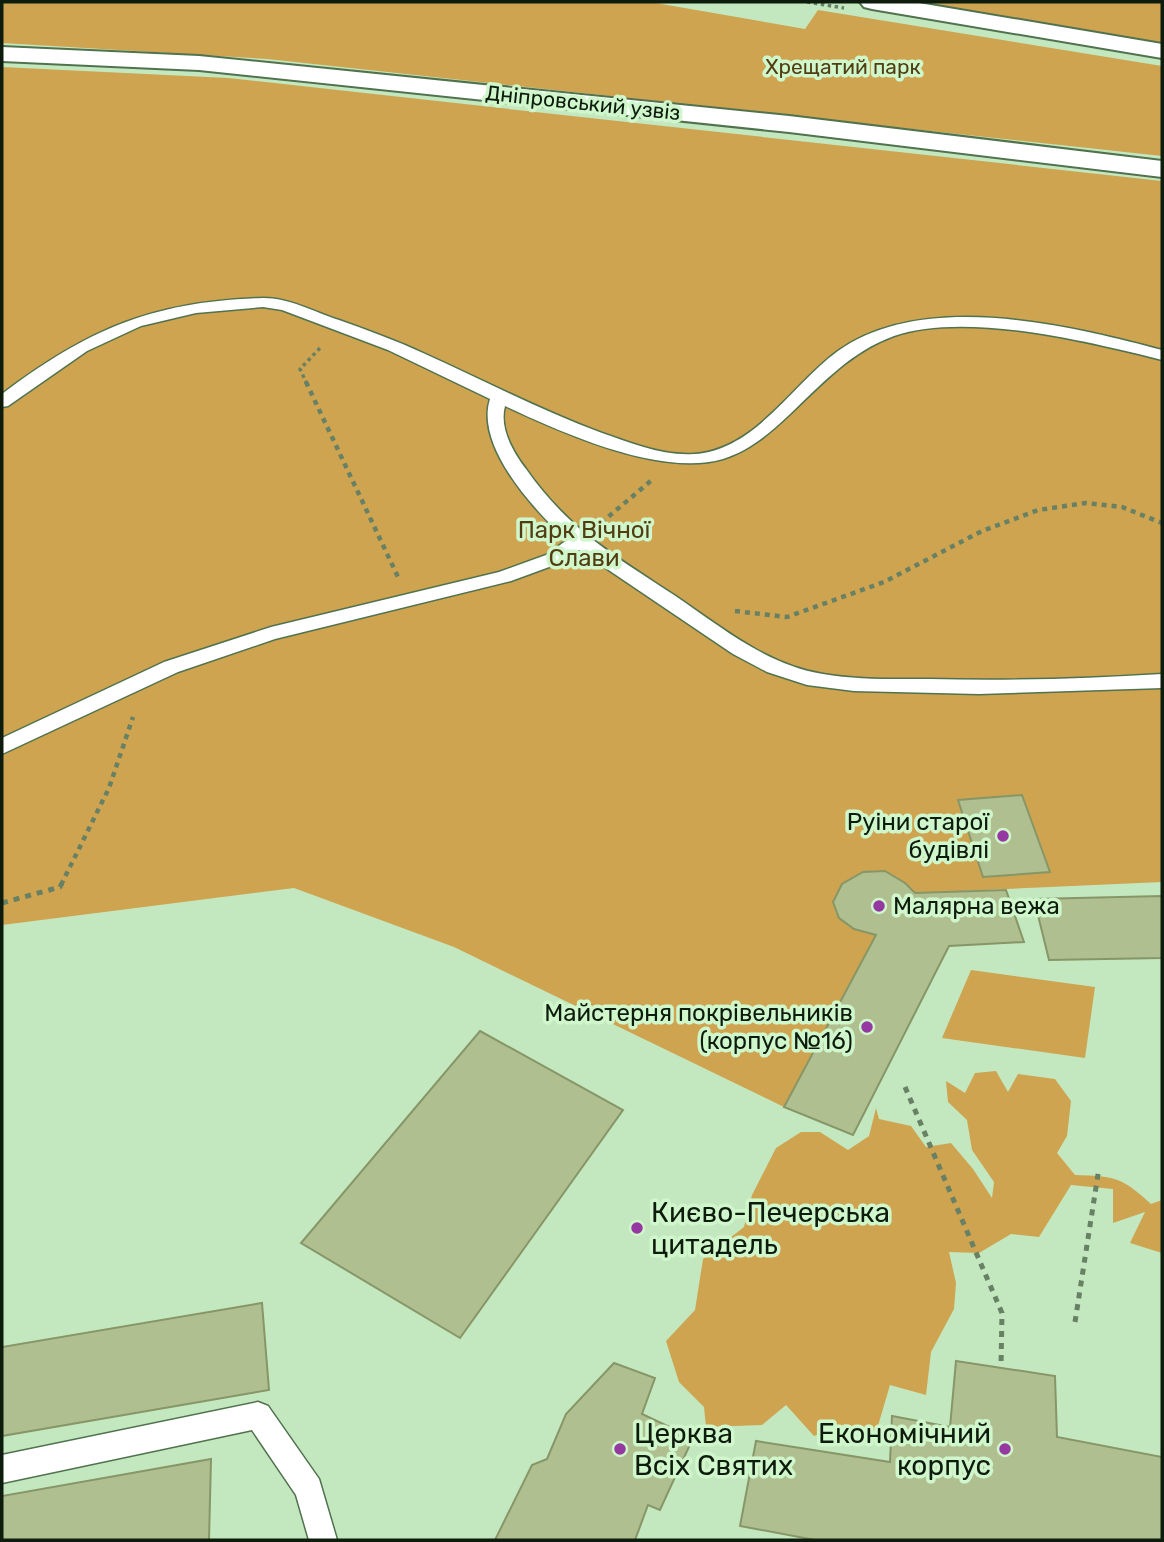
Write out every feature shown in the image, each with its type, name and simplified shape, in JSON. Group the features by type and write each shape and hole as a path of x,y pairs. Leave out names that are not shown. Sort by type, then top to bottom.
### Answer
{"main road":[{"path":"872,2 1162,51"},
{"name":"Дніпровський узвіз","path":"2,54 199,63 789,124 1162,169"}],"lane":[{"path":"2,402 54,362 121,325 193,306 274,303 395,346 499,398 558,423 621,445 678,458 714,457 736,449 763,429 852,350 888,332 913,326 984,324 1027,328 1162,355"},
{"path":"499,398 493,409 494,421 505,453 542,503 578,542 752,657 793,674 831,683 1069,688 1162,681"},
{"path":"2,747 171,667 271,634 505,577 553,559 578,542"},
{"path":"2,1469 258,1415 309,1489 323,1540"}],"path":[{"path":"342,327 300,369 409,600"},
{"path":"578,542 678,458"},
{"path":"722,610 787,617 884,582 982,531 1038,510 1086,503 1122,507 1162,523"},
{"path":"2,903 60,887 109,788 145,680"},
{"path":"905,1087 1002,1313 1001,1367"},
{"path":"1076,1322 1099,1168"}],"green space":[{"name":"Хрещатий парк","path":"2,2 650,2 805,29 818,10 1162,66 1162,156 267,59 2,43"},
{"path":"917,2 1162,2 1162,43"},
{"name":"Парк Вічної Слави","path":"2,67 228,78 1162,181 1162,882 915,893 893,876 882,872 860,874 841,889 833,902 840,916 849,925 876,935 784,1107 454,947 294,888 2,925"},
{"path":"971,970 1095,987 1085,1058 942,1038"},
{"path":"996,1071 1008,1092 1018,1074 1055,1079 1071,1101 1067,1136 1057,1153 1075,1175 1109,1177 1132,1188 1151,1204 1162,1200 1162,1253 1130,1243 1145,1212 1113,1223 1113,1189 1071,1185 1039,1237 1011,1234 979,1253 949,1252 956,1283 954,1309 931,1352 926,1395 890,1385 875,1436 845,1424 814,1436 786,1405 762,1425 706,1427 704,1407 679,1382 666,1341 695,1310 703,1259 744,1227 752,1195 776,1148 801,1132 820,1132 848,1150 869,1136 876,1108 879,1119 911,1126 926,1147 951,1143 992,1198 994,1182 972,1150 967,1120 948,1102 946,1081 965,1093 975,1073"}],"building":[{"name":"Руіни старої будівлі","path":"1022,795 1050,872 983,877 958,800"},
{"name":"Майстерня покрівельників (корпус №16)","path":"885,871 905,883 915,893 1006,890 1024,942 949,946 853,1135 784,1107 876,935 854,929 839,918 833,902 842,884 863,872"},
{"path":"1162,896 1162,958 1049,960 1034,899"},
{"path":"480,1031 623,1110 460,1338 301,1243"},
{"path":"262,1303 269,1390 2,1436 2,1347"},
{"name":"Економічний корпус","path":"956,1361 1055,1376 1057,1437 1162,1457 1162,1540 815,1540 740,1526 756,1441 890,1462 892,1416 950,1427"},
{"name":"Церква Всіх Святих","path":"614,1363 655,1378 642,1414 693,1438 660,1510 648,1505 635,1540 495,1540 532,1465 547,1459 566,1414"},
{"path":"211,1459 209,1540 2,1540 2,1496"}],"place":[{"name":"Руіни старої будівлі","path":"1003,836"},
{"name":"Малярна вежа","path":"879,906"},
{"name":"Майстерня покрівельників (корпус №16)","path":"867,1027"},
{"name":"Києво-Печерська цитадель","path":"637,1228"},
{"name":"Церква Всіх Святих","path":"620,1449"},
{"name":"Економічний корпус","path":"1005,1449"}]}
